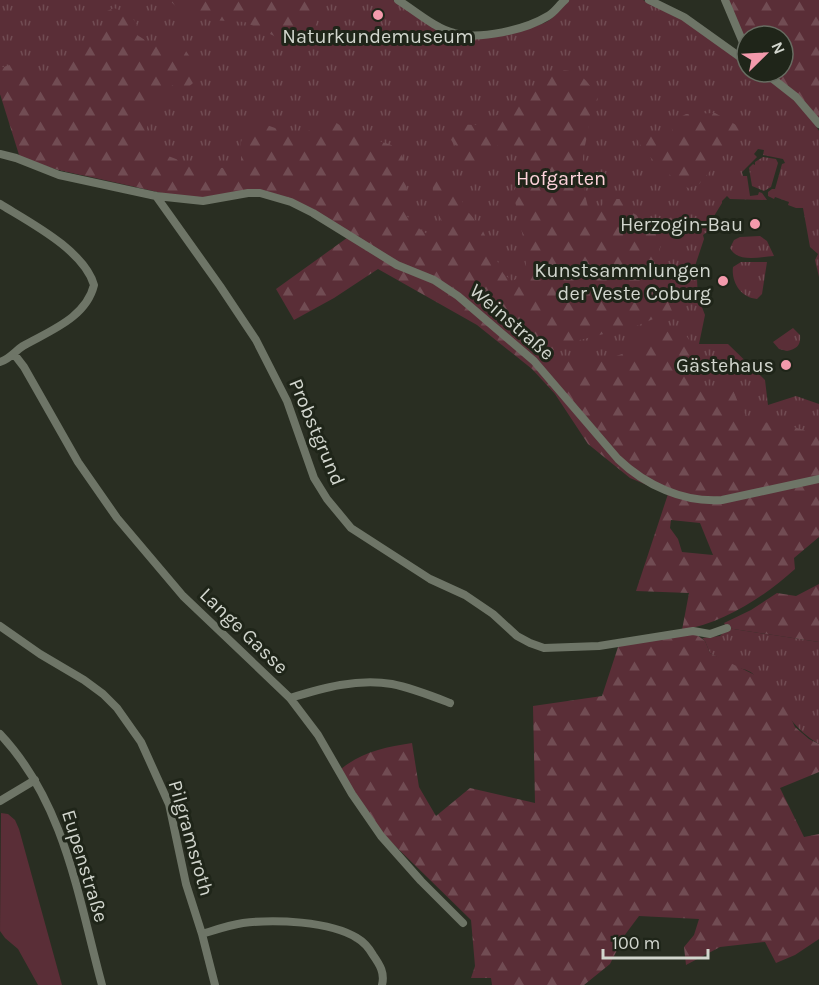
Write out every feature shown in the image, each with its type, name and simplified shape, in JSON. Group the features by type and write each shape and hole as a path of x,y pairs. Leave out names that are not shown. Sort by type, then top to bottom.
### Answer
{"street":[{"path":"398,0 444,29 468,36 504,31 535,22 552,13 565,0"},
{"path":"649,0 684,17 735,54"},
{"path":"725,0 735,27"},
{"path":"724,47 735,42"},
{"path":"779,84 796,97 819,124"},
{"path":"0,154 59,175 156,196"},
{"name":"Weinstraße","path":"156,196 203,201 248,193 275,196 313,213 397,265 434,280 458,296 534,361 631,472 669,492 707,502 819,479"},
{"name":"Probstgrund","path":"156,196 256,340 287,401 314,478 327,499 351,528 430,579 465,595 517,636 544,648 599,646 693,631 710,634 727,628"},
{"path":"0,204 72,253 90,276 94,288 84,305 72,317 0,362"},
{"name":"Lange Gasse","path":"14,354 24,367 78,462 124,526 183,596 290,698 318,735 351,794 381,836 463,923"},
{"name":"Pilgramsroth","path":"0,626 103,694 141,742 169,804 186,884 215,985"},
{"path":"290,698 342,684 379,683 393,684 450,703"},
{"name":"Eupenstraße","path":"0,734 12,746 35,780 66,847 102,985"},
{"path":"0,801 35,780"},
{"path":"202,934 241,923 254,922 293,922 339,929 357,937 369,948 380,965 383,974 382,985"}],"green space":[{"name":"Hofgarten","path":"0,0 393,0 440,31 457,38 476,39 530,28 548,21 567,0 643,0 680,18 735,57 735,84 776,84 800,107 819,131 819,277 815,260 818,254 810,247 803,208 796,208 788,205 789,202 768,196 768,192 775,189 782,164 785,163 783,159 763,155 764,150 758,149 754,154 757,157 742,172 743,176 747,176 750,196 758,195 759,192 767,200 730,199 727,196 722,201 707,232 703,235 704,239 692,275 697,278 698,302 705,315 699,344 728,344 765,380 768,405 796,396 819,404 819,478 728,497 460,294 275,194 81,175 55,169 0,94"},
{"path":"169,0 314,0 318,7 315,38 299,48 245,22 211,20 180,10"},
{"path":"728,0 819,0 819,119 802,99 784,84 795,84 795,24 737,24"},
{"path":"114,8 130,14 137,25 131,31 151,44 160,41 182,45 202,75 184,91 172,85 169,92 153,109 147,133 150,149 190,167 235,167 241,162 241,142 250,117 272,127 296,132 304,132 335,122 395,147 400,152 407,176 403,209 406,215 422,230 435,238 448,242 433,195 433,186 436,178 442,173 445,180 452,178 458,186 464,207 481,227 503,273 512,281 527,274 523,237 513,192 529,164 523,154 501,143 493,149 485,161 467,171 458,168 454,160 459,149 450,138 450,124 476,125 515,107 530,97 553,70 575,72 580,75 598,95 597,104 590,109 583,157 583,184 589,210 599,212 605,199 620,199 633,213 656,227 678,213 663,241 657,261 661,282 672,311 639,325 560,345 548,354 591,365 636,349 649,335 665,330 677,337 685,334 692,344 698,346 709,368 698,376 709,397 732,387 741,410 754,422 778,423 819,434 819,537 794,558 795,569 757,599 743,607 698,627 682,630 689,593 636,591 668,494 630,478 588,444 555,394 532,369 477,325 378,269 334,298 294,320 276,289 351,235 275,194 203,198 171,195 55,169 20,158 0,94 0,68 13,64 27,77 36,78 46,75 97,41 107,11","holes":["671,520 700,523 713,555 682,552 678,539 670,528"]},
{"path":"715,113 745,130 699,184 688,188 659,166 636,138 650,134 663,138 673,136 671,122 686,114"},
{"path":"763,157 776,159 778,163 771,187 764,191 752,186 749,168"},
{"path":"760,236 767,241 774,256 743,257 738,256 730,248 734,240 740,237"},
{"path":"741,262 767,262 762,294 757,299 746,296 735,283 733,267"},
{"path":"793,328 800,335 798,346 787,351 779,349 773,342"},
{"path":"819,584 819,642 727,628 724,623 751,610 777,593 796,596"},
{"path":"727,628 819,642 819,744 791,720 752,673 731,665 710,653 702,638 720,636"},
{"path":"693,632 705,641 710,653 757,676 783,702 795,727 819,744 819,772 780,788 804,837 819,834 819,939 795,955 776,963 765,942 720,947 686,965 684,947 694,935 699,919 639,916 624,936 610,964 584,985 492,985 491,978 471,978 475,966 471,920 382,833 353,792 341,769 357,758 374,751 412,743 419,787 436,816 470,788 535,803 533,706 602,696 619,644"},
{"path":"1,813 8,814 15,820 19,829 62,985 38,985 18,949 0,931"}],"place":[{"name":"Naturkundemuseum","path":"378,15"},
{"name":"Herzogin-Bau","path":"755,224"},
{"name":"Kunstsammlungen der Veste Coburg","path":"723,281"},
{"name":"Gästehaus","path":"786,365"}]}
